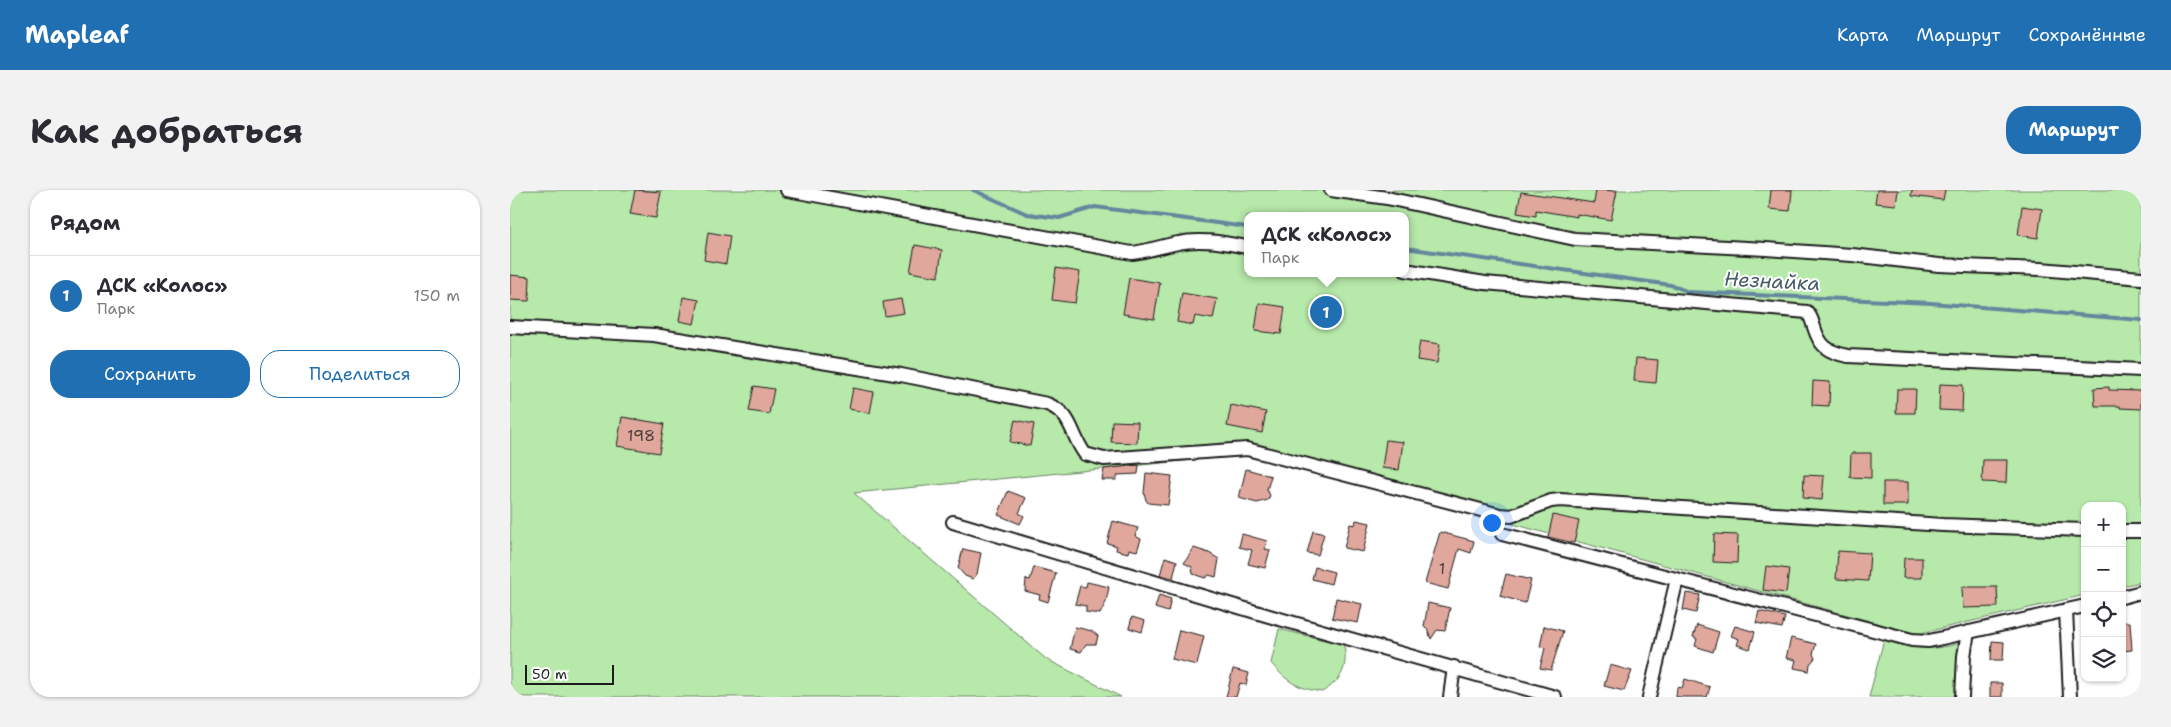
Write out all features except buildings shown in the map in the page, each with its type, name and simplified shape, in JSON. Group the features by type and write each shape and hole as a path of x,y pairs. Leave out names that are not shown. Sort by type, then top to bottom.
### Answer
{"street":[{"path":"787,190 1132,253 1154,250 1179,243 1207,241 1244,247"},
{"path":"1331,190 1387,198 1575,239 1852,255 1939,265 2041,269 2141,278"},
{"path":"1409,271 1485,282 1807,312 1817,337 1823,346 1832,353 1848,356 2141,370"},
{"path":"510,327 654,335 901,375 1047,404 1065,414 1085,454 1093,457 1104,459 1247,449 1506,516 1551,501 1560,500 1943,525 2081,530"},
{"path":"953,522 1269,616 1555,697"},
{"path":"2126,531 2141,531"},
{"path":"1502,534 1912,640 1929,641 2081,607"},
{"path":"1649,697 1677,579"},
{"path":"2126,596 2141,592"},
{"path":"2066,610 2070,697"},
{"path":"1962,697 1964,656 1968,632"},
{"path":"1450,697 1454,667"}],"green space":[{"path":"510,190 2141,190 2141,582 2126,585 2126,502 2081,502 2081,596 1917,634 1454,508 1245,455 854,493 1046,659 1121,697 510,697"},
{"path":"1279,629 1344,645 1344,667 1339,678 1322,692 1299,686 1282,675 1271,663"},
{"path":"1884,639 1893,643 1922,648 1951,646 1960,643 1957,697 1869,697"}],"waterway":[{"name":"Незнайка","path":"973,190 1027,214 1059,218 1095,207 1244,227"},
{"name":"Незнайка","path":"1409,249 1671,285 1689,292 1931,303 2141,320"}],"place":[{"name":"ДСК «Колос»","path":"1326,312"}]}
